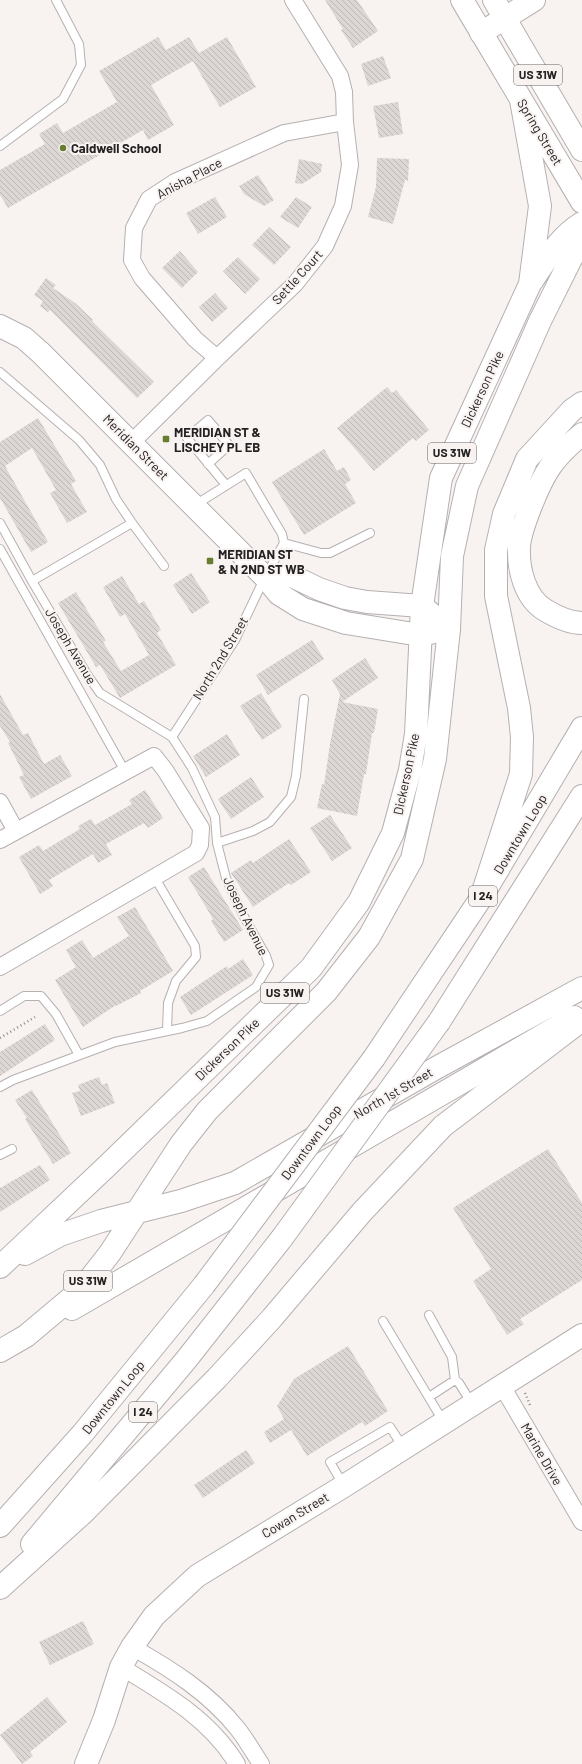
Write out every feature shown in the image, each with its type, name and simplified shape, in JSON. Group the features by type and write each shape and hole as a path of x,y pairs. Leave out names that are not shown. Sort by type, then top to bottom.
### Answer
{"main road":[{"name":"Spring Street","path":"462,0 582,202"},
{"name":"Spring Street","path":"494,0 582,150"},
{"path":"481,33 534,0"},
{"name":"Dickerson Pike","path":"0,1267 107,1166 311,968 360,902 393,833 410,770 416,734 422,606 441,478 530,284 540,206 521,100"},
{"path":"530,284 554,248 570,230 582,223"},
{"name":"Dickerson Pike","path":"0,1351 26,1336 82,1289 110,1253 180,1144 207,1111 326,992 369,937 412,859 435,759 449,629 452,556 466,486 537,327 574,269 582,237"},
{"name":"Meridian Street","path":"0,326 24,338 41,353 265,577 278,594 303,609 346,623 420,635 449,629"},
{"path":"482,898 521,774 522,737 519,708 496,596 496,550 504,514 527,459 572,410 582,403"},
{"path":"582,434 550,467 535,496 519,546 520,568 526,586 538,605 555,616 582,623"},
{"path":"265,577 292,576 319,589 345,598 367,602 422,606 449,629"},
{"name":"Downtown Loop","path":"0,1526 84,1433 204,1285 374,1058 482,898 582,728"},
{"name":"I 24","path":"0,1582 186,1360 282,1238 439,1022 582,796"},
{"name":"North 1st Street","path":"0,1267 60,1235 101,1221 181,1201 235,1183 436,1068 582,988"},
{"name":"North 1st Street","path":"26,1336 582,1012"},
{"path":"0,1588 83,1513 217,1378 272,1318 362,1212 444,1126 582,1020"},
{"name":"Cowan Street","path":"86,1764 104,1720 121,1667 132,1647 154,1616 197,1576 344,1486 403,1447 582,1335"}],"street":[{"name":"Settle Court","path":"131,443 295,284 325,246 343,206 350,165 345,122 344,92 340,76 293,0"},
{"name":"Anisha Place","path":"217,358 195,339 142,278 132,260 134,228 149,199 175,182 284,133 345,122"},
{"path":"0,840 126,773 154,756 165,770 201,828 200,845 196,853 0,967"},
{"path":"0,802 16,831"},
{"name":"Marine Drive","path":"502,1386 582,1522"},
{"path":"132,1647 174,1671 207,1697 237,1728 261,1764"},
{"path":"121,1667 169,1696 201,1721 238,1764"}],"lane":[{"path":"0,146 63,99 82,65 79,44 56,0"},
{"path":"0,372 79,440 100,465 116,499 132,524 164,566"},
{"path":"208,464 229,445 208,420 187,438 208,464 226,485"},
{"path":"194,506 246,473 282,534 284,543 321,553 330,553 370,533"},
{"name":"Joseph Avenue","path":"0,523 32,581 88,676 100,693 172,737 192,768 215,818 217,843 226,878 243,915 266,956 269,965 256,987 231,1006 207,1021 115,1042 0,1087"},
{"path":"32,581 132,524"},
{"name":"North 2nd Street","path":"172,737 235,640 265,577 284,543"},
{"path":"0,549 126,773"},
{"path":"217,843 254,831 270,822 291,797 296,776 304,699"},
{"path":"155,878 195,946 196,957 176,981 168,1003 167,1031"},
{"path":"0,1010 24,996 41,996 56,1014 79,1055"},
{"path":"0,1155 12,1149"},
{"path":"429,1315 452,1357 454,1380"},
{"path":"383,1321 444,1422"},
{"path":"429,1397 454,1380"},
{"path":"454,1380 459,1383 472,1404"}],"path":[{"path":"0,1038 36,1017"}],"building":[{"path":"325,0 357,0 378,31 353,48 341,30 343,29"},
{"path":"158,37 166,50 189,37 199,53 227,37 256,87 220,107 193,61 151,85 174,125 148,140 143,130 8,208 0,195 0,170 45,144 39,134 57,123 63,133 117,102 99,71"},
{"path":"383,56 391,78 368,86 361,64"},
{"path":"398,102 403,134 379,138 373,106"},
{"path":"377,158 409,159 408,181 405,180 393,224 368,217 376,187"},
{"path":"299,159 322,164 321,172 302,184 295,183"},
{"path":"258,175 274,200 264,206 244,194 239,186"},
{"path":"215,197 227,217 198,234 186,213"},
{"path":"296,197 312,207 298,228 280,217"},
{"path":"269,227 291,247 274,265 252,245"},
{"path":"180,251 198,272 182,288 162,268"},
{"path":"238,257 260,279 245,294 223,271"},
{"path":"46,278 56,285 53,288 75,303 93,320 92,321 154,382 137,398 50,310 48,312 40,306 43,301 34,295"},
{"path":"215,293 228,308 212,322 199,307"},
{"path":"387,387 392,393 396,390 429,430 416,441 413,438 374,471 337,428"},
{"path":"38,418 76,481 71,484 87,512 67,523 50,493 56,490 32,448 5,466 48,542 31,552 0,498 0,442"},
{"path":"324,449 337,471 344,467 351,480 345,484 356,503 304,535 272,482"},
{"path":"191,573 210,602 192,614 173,585"},
{"path":"122,576 139,604 144,601 161,630 157,633 176,665 120,698 100,665 96,667 58,603 76,592 106,641 103,642 121,671 149,655 125,614 120,617 103,587"},
{"path":"312,640 324,659 268,695 256,675"},
{"path":"365,658 378,678 342,702 378,709 374,733 372,733 366,774 364,774 357,816 317,808 322,784 324,785 340,694 332,680"},
{"path":"261,693 282,727 262,740 240,706"},
{"path":"0,694 23,735 28,733 44,764 60,755 72,776 31,799 19,777 24,775 8,743 10,742 0,726"},
{"path":"227,734 240,755 206,777 193,756"},
{"path":"251,777 264,797 231,819 218,799"},
{"path":"145,790 163,818 148,828 144,823 106,844 112,855 98,863 93,854 49,880 53,886 40,894 19,857 39,845 43,851 80,829 78,826 91,819 95,825 132,804 129,800"},
{"path":"330,815 352,848 332,861 310,828"},
{"path":"289,839 311,872 291,885 289,883 253,907 231,873 251,860 253,863"},
{"path":"204,867 243,930 224,942 211,921 213,919 188,877"},
{"path":"135,907 173,971 140,991 141,993 116,1005 83,1027 55,980 76,967 66,950 82,940 93,958 129,936 117,917"},
{"path":"243,959 253,975 191,1015 180,997 227,966 228,969"},
{"path":"45,1024 55,1040 0,1076 0,1052"},
{"path":"99,1077 102,1085 107,1083 115,1103 81,1116 72,1093 80,1091 78,1085"},
{"path":"32,1090 71,1153 53,1164 15,1100"},
{"path":"548,1149 582,1203 582,1280 520,1319 524,1324 507,1335 473,1281 491,1269 453,1208"},
{"path":"40,1165 50,1180 0,1212 0,1188"},
{"path":"348,1346 388,1411 365,1426 362,1422 307,1456 291,1430 270,1443 264,1432 284,1419 277,1406 294,1379"},
{"path":"246,1450 255,1463 203,1498 194,1485"},
{"path":"83,1621 94,1644 50,1665 39,1642"},
{"path":"47,1697 67,1722 30,1752 33,1756 22,1764 0,1735"}],"place":[{"name":"Caldwell School","path":"63,148"},
{"name":"MERIDIAN ST & LISCHEY PL EB","path":"166,439"},
{"name":"MERIDIAN ST & N 2ND ST WB","path":"210,561"}]}
